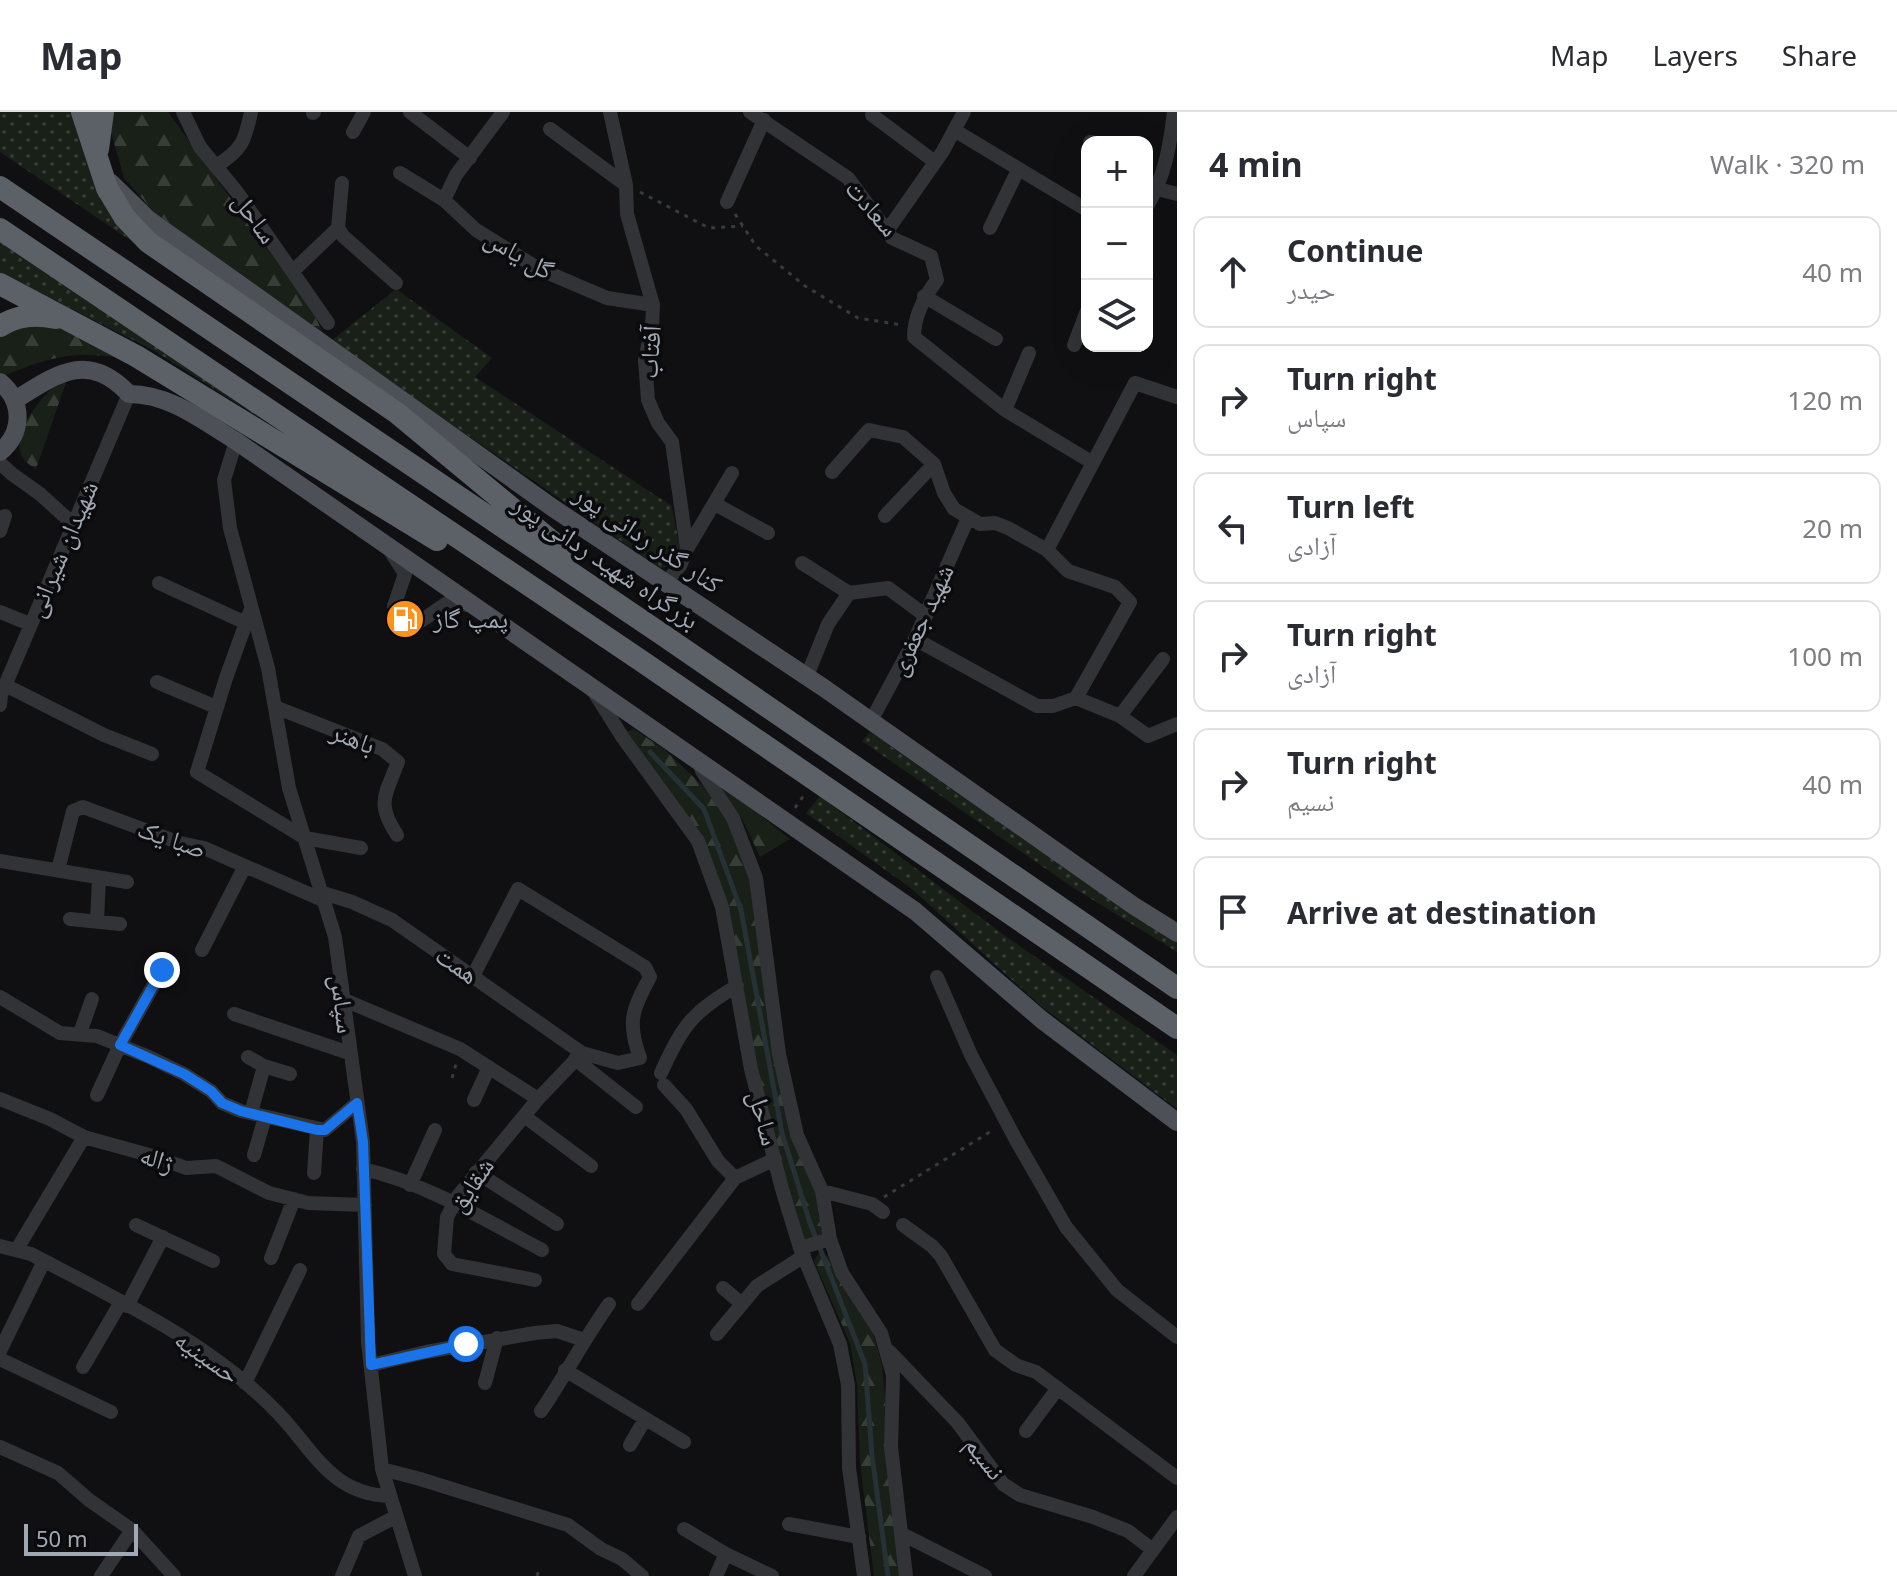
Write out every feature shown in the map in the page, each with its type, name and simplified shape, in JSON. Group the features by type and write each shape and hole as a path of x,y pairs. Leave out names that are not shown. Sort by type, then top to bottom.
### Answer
{"highway":[{"path":"82,112 107,188 125,218 148,242 397,413 663,635"},
{"path":"100,166 99,130 103,112"},
{"name":"بزرگراه شهید ردانی پور","path":"0,187 663,635 1177,988"},
{"path":"0,229 640,660 1177,1028"},
{"path":"0,284 136,356 358,494 640,660"},
{"path":"0,326 12,319 31,315 77,324"},
{"path":"992,861 1177,969"}],"main road":[{"name":"کنار گذر ردانی پور","path":"100,166 148,219 553,508 807,676 1177,933"},
{"path":"15,400 68,370 94,369 116,380 129,394 148,394 170,401 236,441 915,911 1042,1020 1177,1122"},
{"path":"0,382 15,400 18,422 16,433 0,452"}],"street":[{"name":"ساحل","path":"183,112 200,147 328,323"},
{"path":"216,166 237,153 246,135 251,112"},
{"path":"353,132 364,112"},
{"path":"410,112 470,158"},
{"path":"444,200 456,175 503,112"},
{"name":"آفتاب","path":"610,112 626,185 627,214 653,305 645,360 648,400 658,423 672,442 687,549"},
{"name":"سعادت","path":"750,112 848,178 892,238 931,256 937,280 924,296 914,327"},
{"path":"887,231 935,162 964,112"},
{"path":"1174,112 1174,147 1155,183 1177,194"},
{"path":"872,115 935,162"},
{"path":"727,202 764,120"},
{"path":"550,129 626,185"},
{"path":"954,130 1084,208"},
{"path":"990,228 1018,170"},
{"name":"گل یاس","path":"400,173 444,200 476,230 539,269 607,298 653,305"},
{"path":"342,183 338,228 396,283"},
{"path":"293,271 338,228"},
{"path":"924,296 996,339"},
{"path":"914,327 914,337 1005,410 1093,463"},
{"path":"1074,345 1081,327"},
{"path":"1005,410 1029,353"},
{"path":"1047,550 1135,383 1177,397"},
{"name":"شهیدان شیرانی","path":"0,705 30,624 129,394"},
{"path":"832,472 869,430 903,437 934,464 944,493 954,509 980,524 995,523 1008,528 1047,550 1068,571 1115,587 1130,602 1076,698"},
{"name":"سپاس","path":"236,441 224,480 230,528 249,616 268,668 289,788 335,937 363,1142 371,1365 382,1469 395,1517 418,1576"},
{"path":"0,463 72,523"},
{"path":"885,516 934,464"},
{"path":"666,582 680,566 732,473"},
{"path":"715,504 768,533"},
{"name":"شهید جعفری","path":"871,721 926,616 968,518"},
{"path":"377,537 397,559 405,574 394,606 401,619 413,625 451,601 480,609"},
{"path":"802,563 849,593 888,588 926,616"},
{"path":"159,583 249,616 216,707 197,772 305,838 361,848"},
{"path":"807,676 828,624 849,593"},
{"path":"0,612 30,624"},
{"path":"915,639 1037,706 1053,706 1076,698 1120,716 1148,736 1177,724"},
{"path":"1120,716 1163,659"},
{"path":"157,682 216,707"},
{"path":"5,685 104,735 152,754"},
{"name":"ساحل","path":"591,688 623,738 698,841 722,907 751,1069 775,1159 802,1252 843,1358 848,1385 849,1468 864,1576"},
{"name":"باهنر","path":"275,707 382,749 398,762 385,796 384,815 397,835"},
{"name":"ساحل","path":"700,763 702,771 733,818 756,878 782,1068 797,1135 822,1191 830,1239 842,1273 881,1333 893,1375 891,1447 906,1576"},
{"name":"صبا یک","path":"58,870 73,811 83,807 180,843 204,848 324,897"},
{"path":"0,861 127,882"},
{"path":"202,950 245,866"},
{"path":"97,921 99,878"},
{"path":"473,976 518,889 645,967 650,977 633,1010 632,1036 640,1058 618,1063 579,1056"},
{"name":"همت","path":"324,897 352,902 392,920 579,1056 636,1107"},
{"path":"70,919 120,924"},
{"path":"97,1095 120,1045 162,970"},
{"path":"937,977 971,1055 1066,1227 1117,1290 1177,1337"},
{"path":"735,1178 718,1161 686,1109 662,1079 678,1037 690,1020 708,1003 737,986"},
{"path":"0,997 60,1033 97,1036 120,1045 184,1074 211,1091 222,1103 258,1115 325,1130 357,1103"},
{"path":"80,1033 92,999"},
{"path":"342,999 460,1049 538,1099"},
{"path":"234,1014 349,1053"},
{"name":"شقایق","path":"535,1280 452,1264 444,1254 447,1217 476,1172 579,1056"},
{"path":"248,1057 290,1074"},
{"path":"254,1155 264,1066"},
{"path":"474,1100 489,1067"},
{"name":"ژاله","path":"0,1099 84,1137 186,1168 216,1166 269,1193 308,1203 365,1205"},
{"path":"524,1116 591,1166"},
{"path":"314,1173 317,1130"},
{"path":"410,1185 435,1130"},
{"path":"17,1249 84,1137"},
{"path":"638,1304 735,1178 775,1159"},
{"path":"363,1169 388,1174 542,1250"},
{"path":"476,1172 557,1224"},
{"path":"822,1191 878,1208"},
{"path":"271,1258 294,1199"},
{"path":"136,1225 213,1261"},
{"path":"903,1225 941,1256 995,1350 1016,1365 1036,1372 1177,1478"},
{"path":"83,1367 163,1237"},
{"path":"717,1334 757,1286 802,1252 830,1239"},
{"name":"حسینیه","path":"0,1246 17,1249 44,1261 219,1360 278,1413 315,1460 342,1483 362,1493 390,1496"},
{"path":"0,1351 44,1261"},
{"path":"245,1383 300,1270"},
{"path":"723,1288 742,1304"},
{"path":"541,1411 609,1304"},
{"path":"371,1365 497,1338 557,1331 584,1340"},
{"path":"485,1383 497,1338"},
{"name":"نسیم","path":"885,1348 958,1423 1003,1484 1020,1495 1128,1531 1153,1550"},
{"path":"0,1359 111,1412"},
{"path":"565,1370 684,1442"},
{"path":"1026,1431 1058,1388"},
{"path":"630,1445 645,1419"},
{"path":"0,1447 58,1473 89,1500 132,1530 174,1576"},
{"path":"382,1469 568,1525 601,1549 622,1559 642,1576"},
{"path":"342,1576 359,1536 395,1517"},
{"path":"1134,1576 1153,1550 1172,1534 1177,1517"},
{"path":"789,1524 859,1537"},
{"path":"684,1529 772,1576"},
{"path":"101,1576 132,1530"},
{"path":"902,1534 985,1576"},
{"path":"716,1576 726,1554"}],"path":[{"path":"626,185 709,228 743,226"},
{"path":"727,202 756,246 805,286 858,318 914,327"},
{"path":"878,1208 1007,1122"},
{"path":"537,1576 539,1570"}],"green space":[{"path":"0,112 74,112 158,259 0,152"},
{"path":"112,112 168,112 313,312 325,337 154,212 124,178 111,132"},
{"path":"0,234 362,483 153,350 0,273"},
{"path":"396,289 492,358 475,377 672,506 680,549 672,566 660,568 331,341"},
{"path":"39,323 61,328 114,357 71,356 46,360 6,375 0,372 0,334"},
{"path":"69,374 36,469 21,454 19,441 22,430 43,397"},
{"path":"634,729 665,750 702,785 729,820 750,872 776,1054 819,1192 825,1234 802,1240 788,1197 706,849 626,732"},
{"path":"870,732 1030,844 1177,941 1177,952 1072,887 862,741"},
{"path":"718,782 790,839 760,857 744,823"},
{"path":"820,796 1001,933 1177,1055 1177,1109 1041,1006 912,889 806,813"},
{"path":"818,1254 830,1256 872,1330 882,1365 885,1445 901,1576 874,1576 860,1463 857,1385 850,1343 814,1261"}],"waterway":[{"path":"650,752 704,809 741,910 782,1133 810,1223 865,1364 872,1455 888,1576"}],"place":[{"name":"پمپ گاز","path":"405,619"}],"route":[{"path":"162,970 120,1045 184,1074 211,1091 222,1103 241,1111 317,1130 325,1130 337,1122 357,1103 363,1142 371,1365 466,1344"}]}
